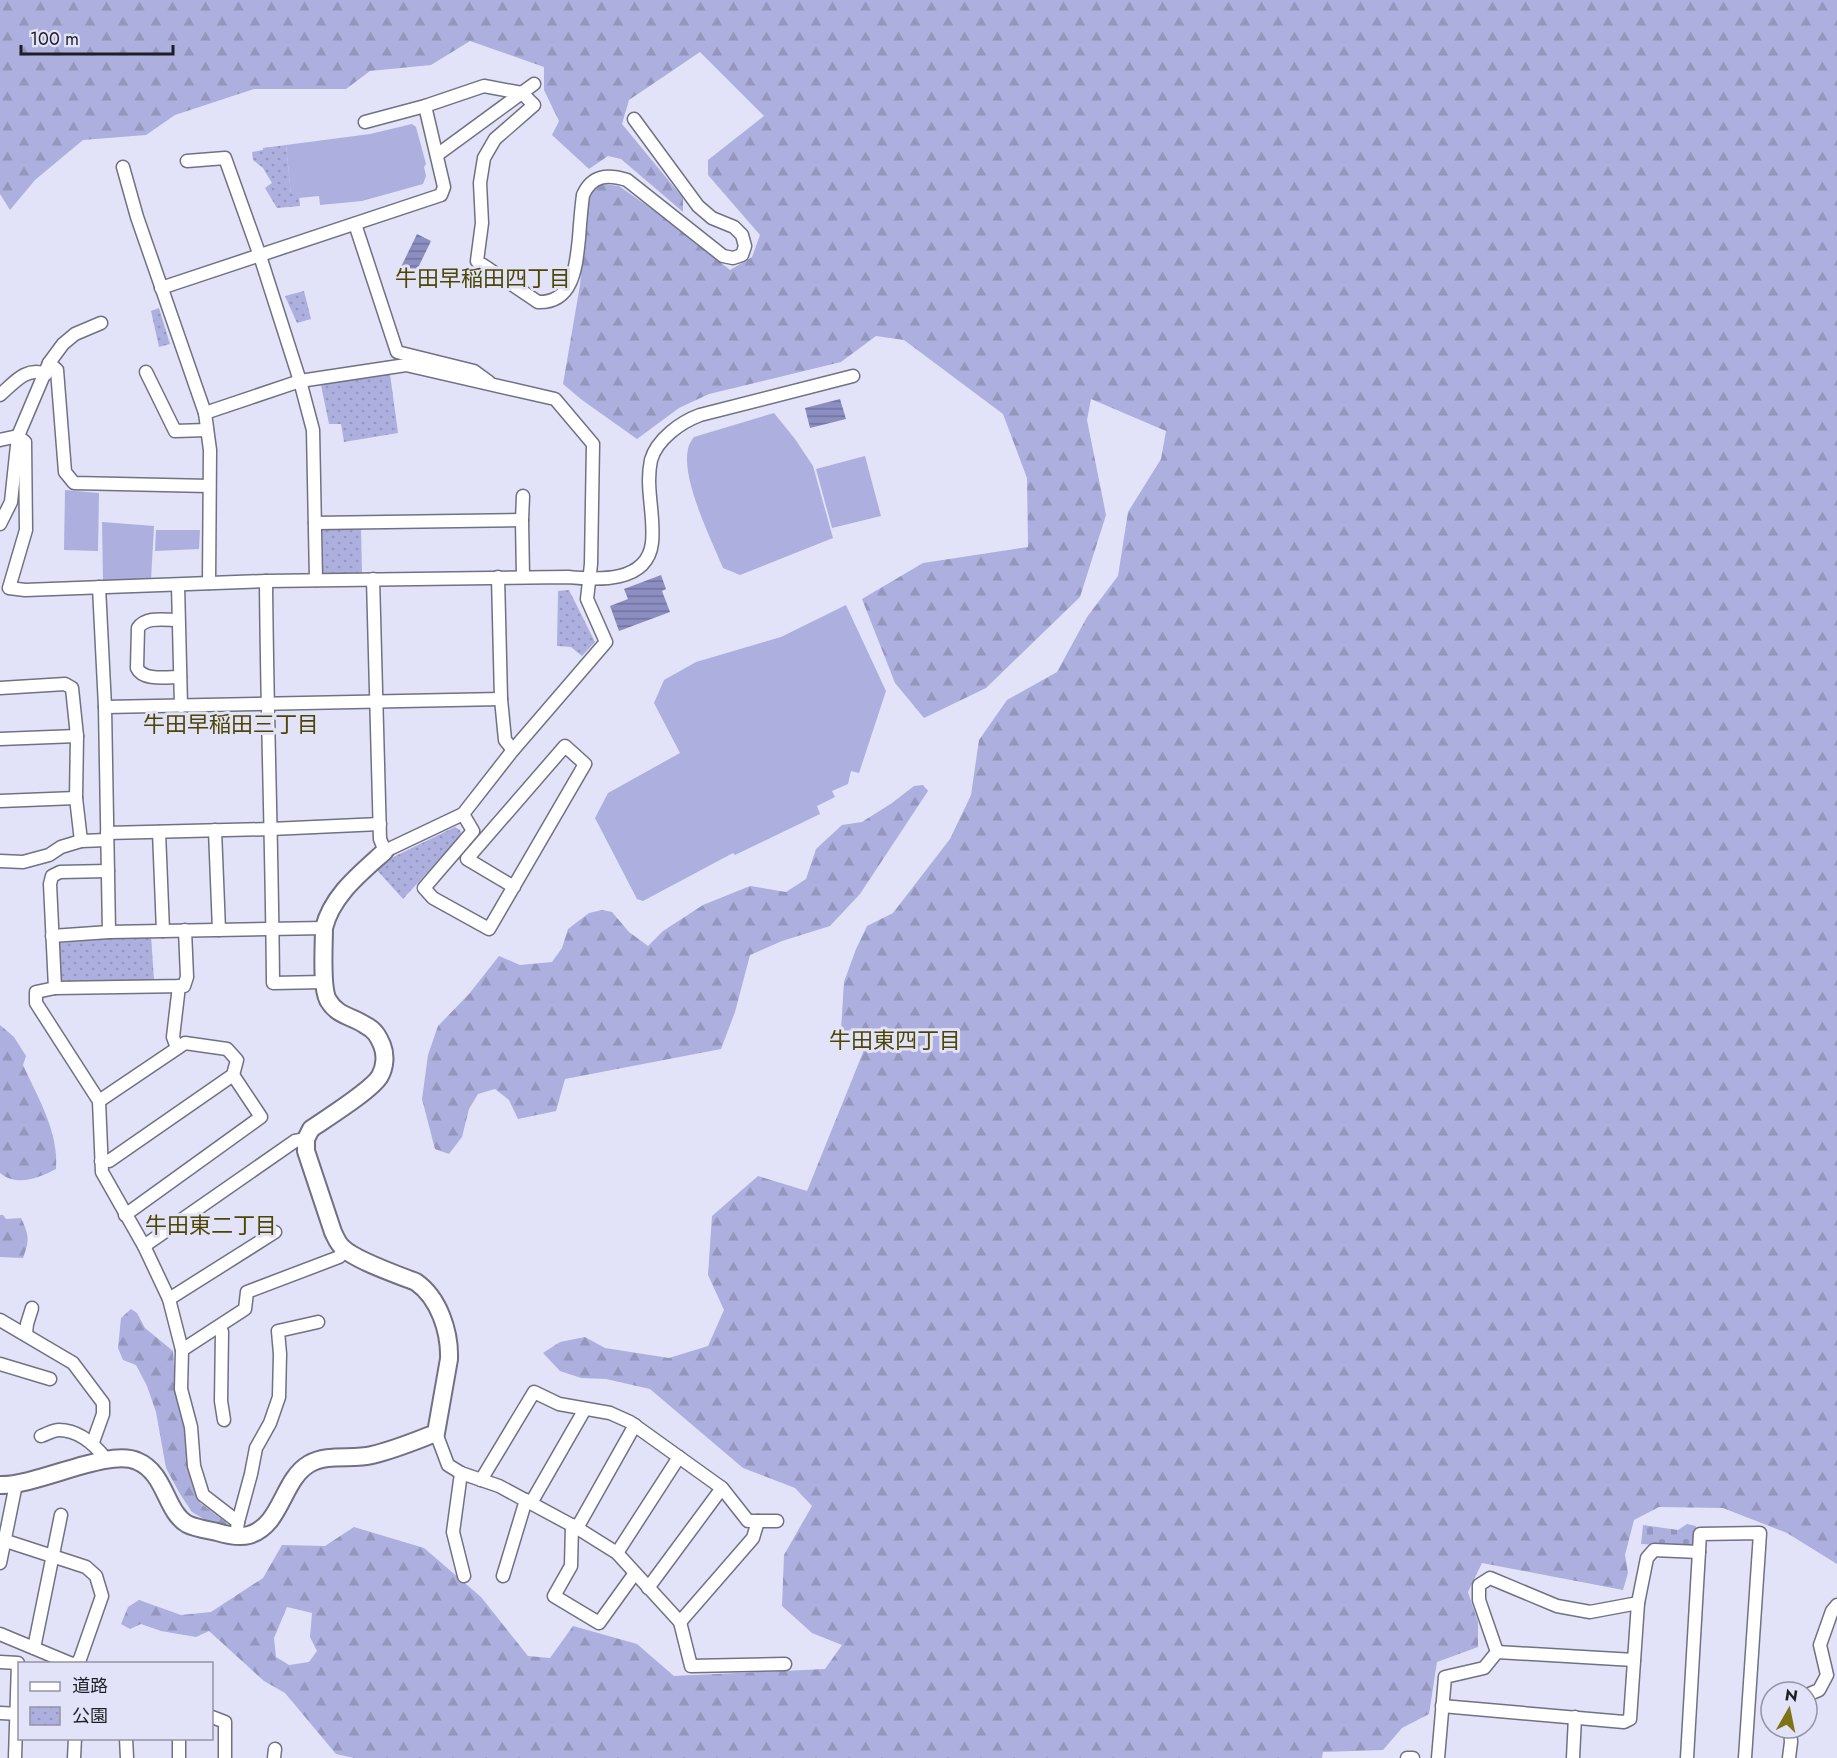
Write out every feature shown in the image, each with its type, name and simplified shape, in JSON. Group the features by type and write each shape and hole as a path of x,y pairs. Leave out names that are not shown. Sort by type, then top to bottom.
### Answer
{"street":[{"path":"437,155 534,84"},
{"path":"365,122 425,106 484,86 522,93 534,105 495,139 484,158 480,183 482,223 477,261 538,302 550,302 562,295 570,284 576,264 583,195 587,185 596,179 614,176 627,180 723,256 733,258 742,255 745,246 742,235 734,227 712,218 698,206 634,119"},
{"path":"161,288 441,195 444,187 425,106"},
{"path":"187,160 225,158 260,256 300,381 313,430 316,580"},
{"path":"123,167 136,217 205,413 210,450 209,584"},
{"path":"355,224 397,352 474,371 492,385"},
{"path":"0,524 4,511 11,502 18,436 47,369 63,344 75,334 101,323"},
{"path":"205,413 300,381 406,365 555,399 593,444 591,564 587,599 606,642 513,750 463,814 384,851 342,890 325,921 326,998 335,1010 364,1024 377,1034 384,1051 384,1066 374,1084 312,1129 306,1139 306,1151 339,1244 345,1250 416,1282 434,1300 449,1347 436,1433 448,1465 460,1473 499,1486 529,1501 575,1526 617,1553 680,1622 691,1666 785,1664"},
{"path":"0,394 24,374 47,369 57,370 65,472 74,483 209,486"},
{"path":"146,372 175,431 207,430"},
{"path":"18,436 25,442 26,530 9,588 25,590 373,579 523,577 589,579 621,576 637,570 647,559 652,544 648,479 652,458 666,436 684,421 700,414 853,376"},
{"path":"0,440 18,436"},
{"path":"523,496 523,577"},
{"path":"315,523 522,520"},
{"path":"498,578 501,699 505,740 513,750"},
{"path":"373,579 380,839 384,851"},
{"path":"266,581 273,983 324,982"},
{"path":"177,585 181,706"},
{"path":"99,587 105,707 109,932"},
{"path":"178,620 145,621 140,624 137,668 145,676 180,677"},
{"path":"0,688 65,684 72,688 77,736 76,798 81,842"},
{"path":"105,707 501,699"},
{"path":"0,739 77,736"},
{"path":"463,814 473,831 424,888 433,898 489,929 514,887 585,764 565,746 466,859 514,887"},
{"path":"0,801 76,798"},
{"path":"0,861 23,862 49,855 61,847 107,837 159,832 380,824"},
{"path":"215,830 219,930"},
{"path":"159,832 163,931"},
{"path":"55,988 50,884 52,876 60,872 108,871"},
{"path":"52,936 109,932 324,928"},
{"path":"185,930 187,977 184,986 55,988 36,992 36,1003 99,1101 102,1172 144,1246 169,1299 182,1350 181,1389 191,1427 194,1466 203,1495 237,1529 248,1536 262,1529 271,1519 298,1475 309,1464 324,1459 370,1456 436,1433"},
{"path":"177,1048 173,1037 179,986"},
{"path":"99,1101 185,1043 227,1049 237,1060 232,1075 109,1161 100,1161"},
{"path":"125,1215 261,1117 232,1075"},
{"path":"144,1246 295,1141 306,1139"},
{"path":"169,1299 275,1232"},
{"path":"182,1350 245,1309 247,1292 339,1257 345,1250"},
{"path":"26,1333 32,1308"},
{"path":"0,1320 26,1333 73,1363 103,1403 103,1414 93,1442"},
{"path":"237,1529 256,1448 270,1423 279,1396 278,1332 318,1322"},
{"path":"220,1327 222,1332 221,1401 224,1420"},
{"path":"0,1364 50,1379"},
{"path":"482,1480 534,1392 559,1404 610,1413 635,1425 722,1488 748,1521 777,1521"},
{"path":"503,1576 529,1501 585,1409"},
{"path":"635,1425 575,1526 571,1566 554,1596 599,1623 635,1573"},
{"path":"41,1436 57,1430 69,1431 93,1442 106,1459"},
{"path":"617,1553 679,1457"},
{"path":"0,1563 6,1541 8,1484 106,1459 135,1459 147,1465 157,1477 176,1513 188,1524 237,1529"},
{"path":"460,1473 453,1532 464,1576"},
{"path":"648,1588 722,1488"},
{"path":"34,1648 62,1515"},
{"path":"680,1622 753,1538 758,1521"},
{"path":"1687,1758 1700,1534 1760,1533 1745,1758"},
{"path":"6,1541 86,1566 96,1576 102,1596 80,1659 76,1662"},
{"path":"1442,1706 1624,1722 1630,1719 1638,1603 1647,1558 1654,1550 1700,1552"},
{"path":"1497,1652 1479,1600 1479,1585 1490,1578 1557,1606 1590,1612 1638,1603"},
{"path":"1819,1690 1827,1675 1820,1645 1832,1629 1832,1611 1837,1605"},
{"path":"0,1634 69,1662"},
{"path":"1497,1652 1634,1660"},
{"path":"1438,1758 1445,1677 1484,1668 1497,1652"},
{"path":"0,1662 18,1663 15,1758"},
{"path":"0,1713 18,1714"},
{"path":"213,1717 225,1722 225,1758"},
{"path":"1573,1758 1575,1718"},
{"path":"74,1758 75,1740"},
{"path":"126,1740 127,1758"},
{"path":"179,1740 179,1758"},
{"path":"1789,1758 1791,1740"},
{"path":"1407,1758 1413,1758"}],"green space":[{"path":"0,0 1837,0 1837,1564 1787,1533 1723,1508 1659,1507 1634,1520 1625,1555 1628,1573 1623,1590 1482,1563 1468,1592 1478,1622 1478,1647 1437,1662 1429,1714 1402,1728 1383,1750 1323,1752 1322,1758 354,1758 336,1754 285,1693 264,1681 209,1631 196,1637 161,1631 141,1624 130,1629 121,1624 128,1607 139,1600 181,1615 211,1612 263,1578 282,1545 325,1546 354,1527 424,1548 481,1597 528,1656 550,1658 573,1626 637,1644 674,1676 825,1669 842,1645 812,1633 782,1606 784,1555 812,1506 795,1488 743,1468 650,1389 606,1379 581,1378 560,1371 543,1353 560,1342 585,1337 605,1348 669,1358 708,1346 724,1310 708,1275 712,1216 758,1176 807,1191 866,1045 841,1030 844,982 856,949 867,926 893,913 950,839 971,795 979,740 1007,700 1057,672 1087,617 1118,576 1128,512 1161,459 1166,431 1091,399 1087,420 1106,515 1080,597 986,688 924,718 895,683 862,599 923,563 1028,547 1027,478 1003,414 904,340 876,336 841,362 709,394 679,408 637,439 563,384 580,285 588,193 602,184 619,186 673,224 730,270 752,257 760,235 708,175 708,160 764,116 700,52 629,100 622,124 683,198 683,212 621,159 608,156 589,169 552,135 559,121 544,90 544,67 470,41 431,65 370,71 346,89 254,89 175,115 146,135 83,140 35,180 10,210 0,194","holes":["287,1607 312,1613 310,1637 317,1651 309,1662 289,1665 276,1657 274,1638"]},
{"path":"412,124 416,127 426,164 423,184 362,201 320,205 319,196 299,198 298,194 291,195 286,145 370,134"},
{"path":"286,145 291,194 299,194 300,206 277,208 265,188 272,183 263,168 253,160 252,152"},
{"path":"304,291 311,319 297,323 285,296"},
{"path":"159,308 170,344 159,347 151,311"},
{"path":"390,374 398,433 344,442 341,424 329,424 321,385 325,382"},
{"path":"774,413 813,466 833,538 740,575 723,568 705,526 689,476 688,449 694,437"},
{"path":"865,456 881,516 832,528 816,469"},
{"path":"65,490 99,493 98,551 64,550"},
{"path":"102,522 154,526 151,580 103,581"},
{"path":"361,528 362,573 323,574 322,529"},
{"path":"156,530 200,530 199,549 155,551"},
{"path":"569,590 595,642 582,656 571,647 557,646 558,591"},
{"path":"846,605 886,691 859,773 851,771 848,784 832,791 835,797 817,806 820,814 735,855 733,853 643,901 637,899 595,818 608,793 680,753 654,703 664,680 696,662 781,637"},
{"path":"923,785 928,791 860,894 830,926 782,941 750,955 735,1012 721,1049 565,1079 556,1111 518,1119 509,1100 495,1089 478,1094 469,1109 462,1137 449,1154 435,1149 422,1099 428,1055 438,1026 469,994 499,956 520,965 552,962 562,948 568,929 589,913 602,910 612,912 629,932 648,946 663,931 703,905 750,886 786,892 806,879 816,849 842,825 862,822 914,786"},
{"path":"455,827 461,833 458,839 403,899 376,869 385,861"},
{"path":"151,936 154,980 63,982 61,980 59,943"},
{"path":"0,1025 14,1037 26,1056 23,1065 46,1116 54,1142 56,1169 28,1180 13,1180 0,1173"},
{"path":"0,1215 6,1219 21,1218 28,1238 23,1258 0,1257"},
{"path":"131,1309 137,1313 145,1328 173,1351 176,1397 185,1430 192,1484 200,1503 227,1523 224,1527 192,1512 166,1468 156,1412 147,1386 136,1365 123,1360 118,1348 121,1318"},
{"path":"1687,1524 1696,1526 1694,1541 1690,1547 1641,1544 1643,1525 1678,1530"}],"shaded area":[{"path":"417,234 431,241 415,274 401,267"},
{"path":"840,399 846,419 810,428 805,408"},
{"path":"661,575 666,589 662,591 670,612 619,631 610,606 628,599 624,589"}],"district":[{"name":"牛田早稲田四丁目","path":"483,278"},
{"name":"牛田早稲田三丁目","path":"231,724"},
{"name":"牛田東四丁目","path":"895,1040"},
{"name":"牛田東二丁目","path":"211,1225"}]}
